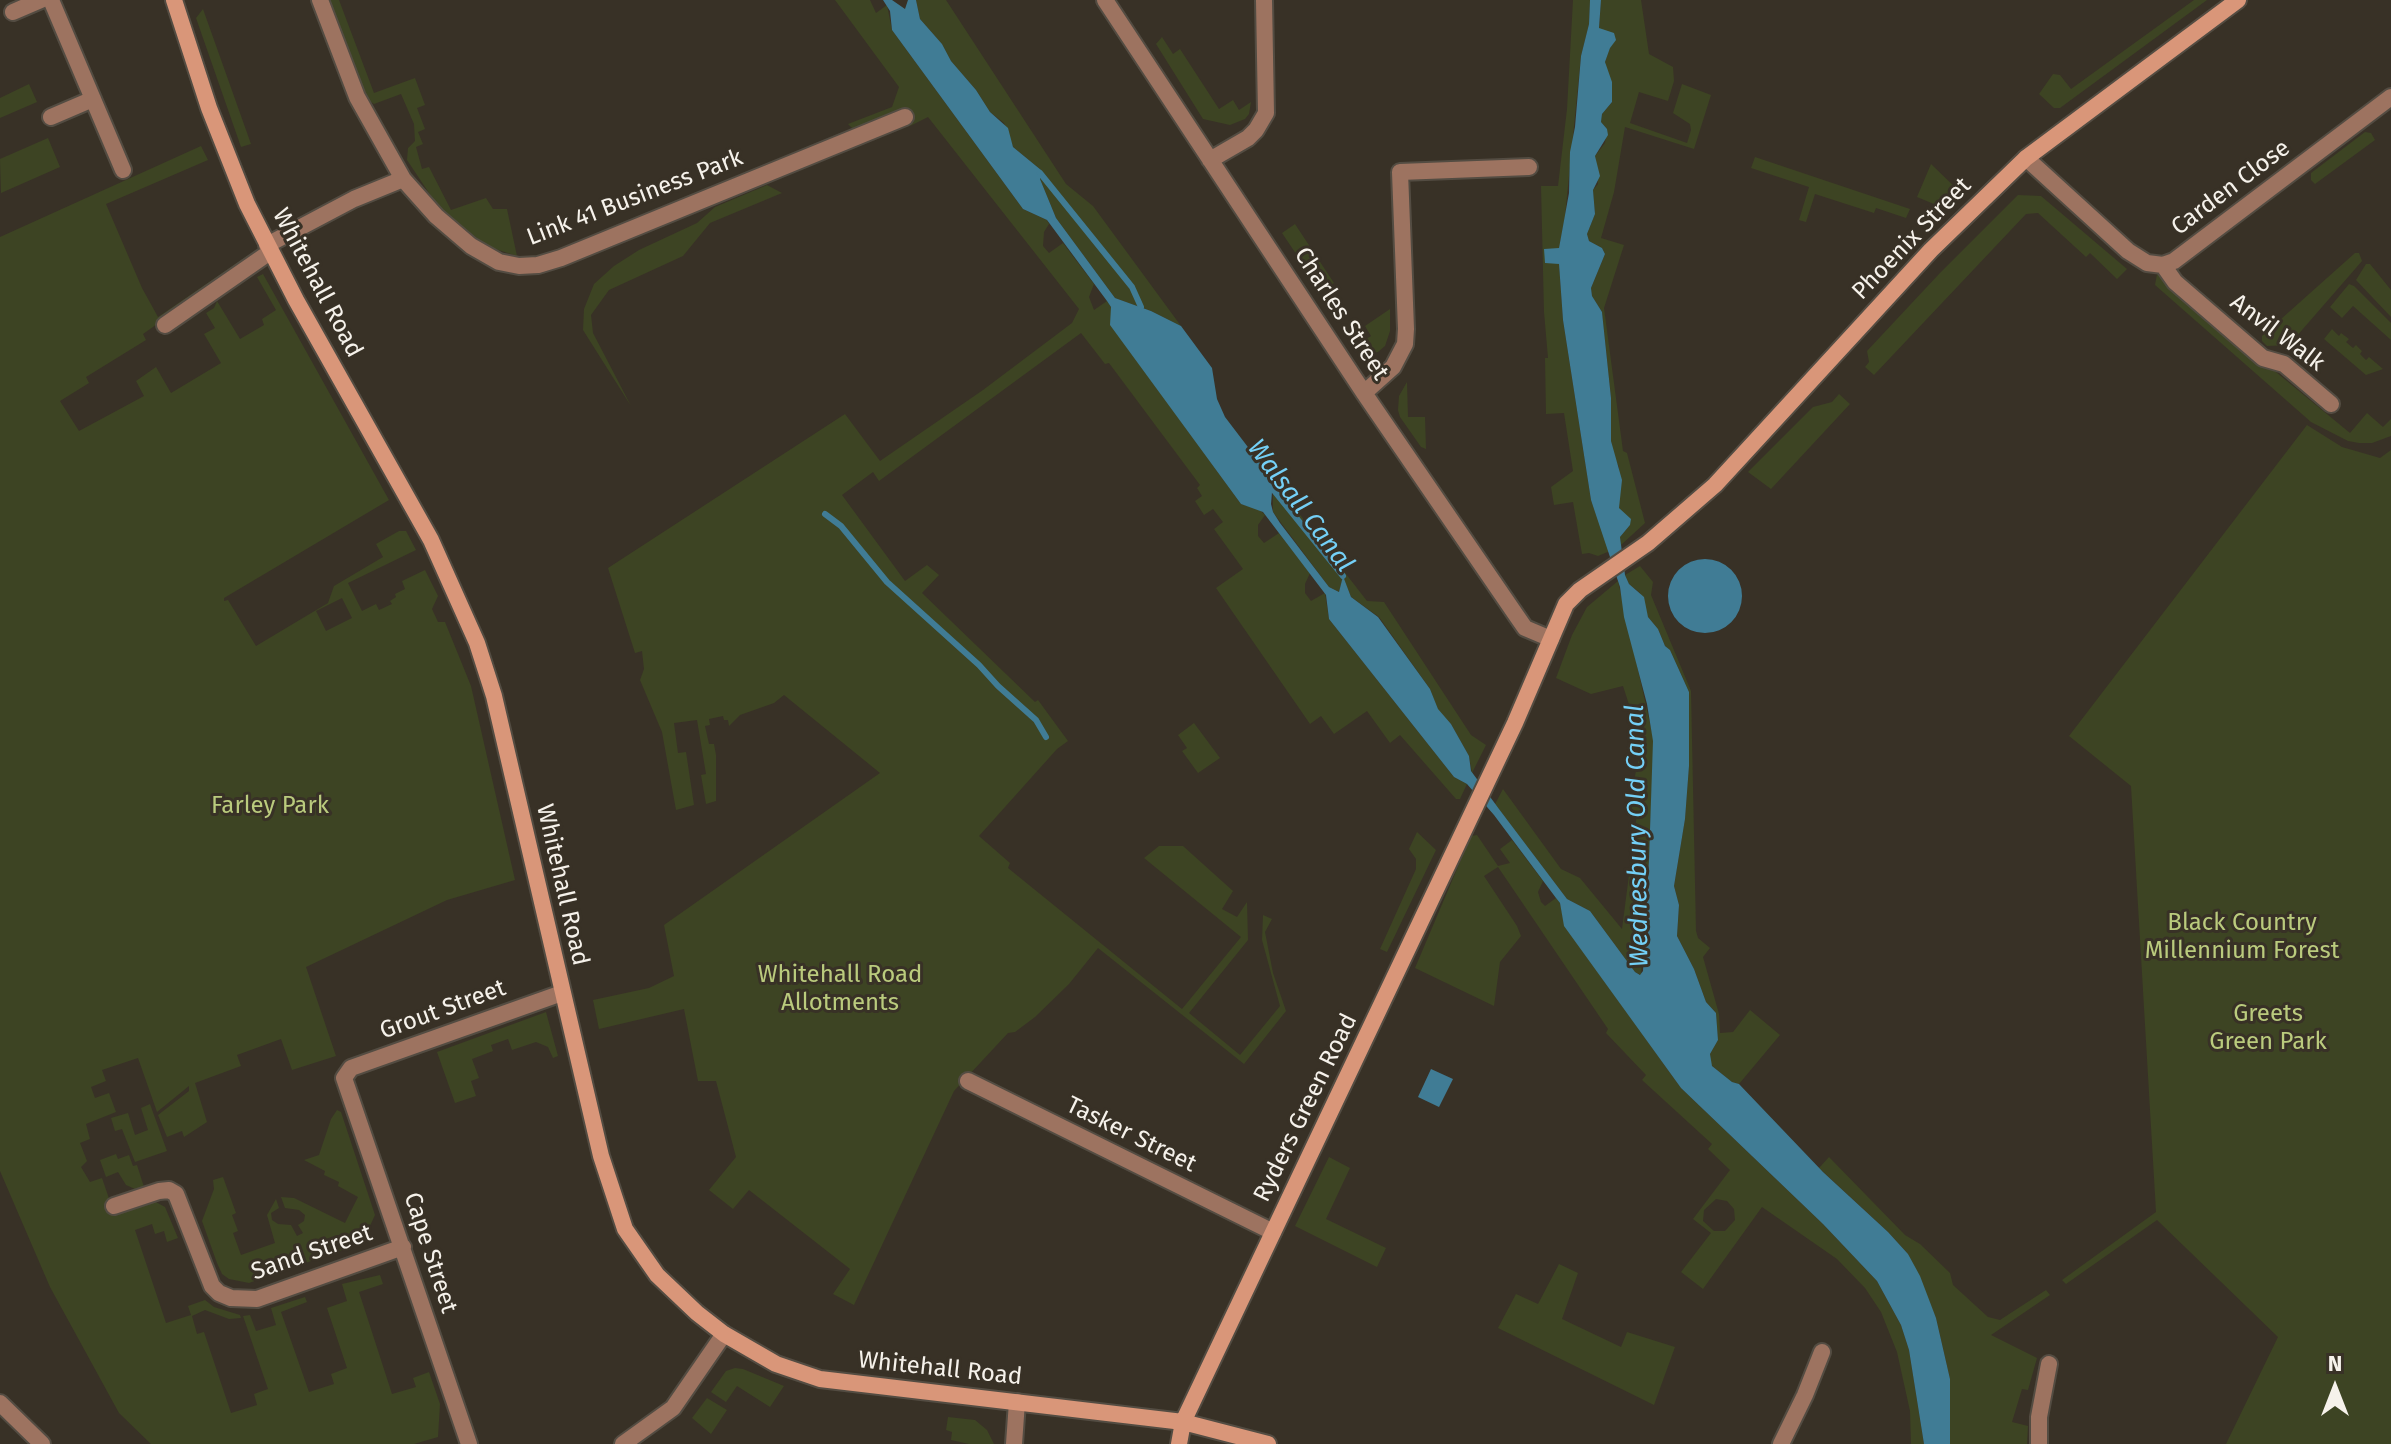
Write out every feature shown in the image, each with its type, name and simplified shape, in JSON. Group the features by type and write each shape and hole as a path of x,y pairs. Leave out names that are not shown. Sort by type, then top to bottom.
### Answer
{"main road":[{"name":"Phoenix Street","path":"1551,639 1566,604 1580,590 1648,543 1715,485 1931,250 2026,158 2238,0"},
{"name":"Whitehall Road","path":"176,1 223,144 269,248 431,540 477,643 500,722 601,1156 625,1229 657,1275 724,1334 776,1364 820,1379 1183,1422 1268,1444"},
{"name":"Ryders Green Road","path":"1179,1444 1183,1422 1487,783 1551,639"}],"street":[{"path":"13,12 41,0"},
{"path":"51,0 123,170"},
{"name":"Link 41 Business Park","path":"320,0 357,97 403,179 436,216 471,246 499,262 519,266 538,265 905,117"},
{"name":"Charles Street","path":"1105,0 1364,393 1525,628 1551,639"},
{"path":"1210,160 1248,138 1266,113 1264,0"},
{"name":"Carden Close","path":"2026,158 2128,251 2147,263 2163,265 2174,261 2391,97"},
{"path":"51,117 93,99"},
{"path":"1364,393 1393,367 1405,344 1400,172 1529,167"},
{"path":"165,325 269,248 354,199 403,179"},
{"name":"Anvil Walk","path":"2163,265 2175,282 2263,358 2284,364 2331,404"},
{"name":"Grout Street","path":"344,1078 351,1068 562,993"},
{"name":"Cape Street","path":"344,1078 469,1444"},
{"name":"Tasker Street","path":"968,1081 1273,1232"},
{"name":"Sand Street","path":"114,1206 159,1191 169,1190 176,1194 212,1286 231,1298 257,1299 403,1247"},
{"path":"623,1444 673,1408 724,1334"},
{"path":"1781,1444 1822,1352"},
{"path":"2039,1444 2039,1417 2049,1364"},
{"path":"1014,1444 1017,1402"},
{"path":"0,1403 42,1444"}],"green space":[{"path":"327,0 339,0 374,93 415,78 425,105 417,108 425,129 418,132 423,144 416,147 422,169 429,167 451,210 486,198 493,209 507,209 517,256 489,247 441,211 407,160 408,148 415,141 414,124 401,94 374,104 364,97"},
{"name":"Whitehall Road Allotments","path":"835,0 870,0 876,13 887,5 892,30 1023,209 1047,220 1049,224 1044,232 1043,246 1049,253 1063,243 1094,284 1089,297 1094,310 1107,301 1111,307 1111,325 1241,504 1259,509 1265,515 1258,525 1258,536 1264,543 1279,533 1310,573 1305,593 1311,601 1325,593 1329,619 1454,777 1467,784 1460,799 1456,799 1400,735 1390,743 1367,711 1334,734 1321,716 1310,724 1216,588 1243,569 1214,529 1223,522 1213,509 1204,515 1195,501 1202,496 1197,488 1200,485 1109,363 1105,364 1081,333 879,481 873,472 842,495 905,581 927,565 939,575 922,593 1035,702 1038,700 1068,741 1057,749 979,836 1010,863 1008,868 1182,1009 1241,937 1144,858 1159,846 1183,846 1233,891 1222,909 1237,917 1247,902 1248,940 1189,1013 1240,1055 1280,1006 1262,940 1263,915 1272,919 1265,932 1273,973 1286,1011 1244,1064 1098,948 1069,984 1035,1017 1015,1032 1008,1033 954,1091 854,1305 833,1294 850,1269 749,1190 733,1209 709,1190 736,1157 716,1081 698,1081 684,1009 599,1029 593,1000 649,988 674,976 664,925 880,773 784,695 774,703 740,715 729,726 723,716 709,719 710,725 705,726 709,744 714,744 716,755 716,801 706,804 701,775 706,774 697,720 674,723 678,753 686,752 694,805 676,810 662,732 640,680 644,669 642,651 635,653 608,568 845,414 880,461 983,390 1072,323 1079,309 928,117 910,126 901,112 853,129 848,124 892,107 899,87"},
{"path":"916,0 946,0 1066,184 1093,206 1181,326 1115,298 1056,218 1040,179 1041,170 1013,147 1004,123 990,112 951,61 942,44 920,19"},
{"path":"1573,0 1590,0 1589,24 1581,56 1565,216 1559,249 1549,249 1559,264 1563,320 1591,500 1610,551 1598,556 1582,554 1573,502 1554,505 1551,487 1573,471 1564,413 1546,414 1545,358 1548,358 1541,186 1558,186 1567,109"},
{"path":"1601,0 1641,0 1649,54 1673,67 1674,81 1668,101 1639,92 1630,123 1687,143 1690,124 1673,113 1682,84 1711,95 1694,149 1625,127 1614,192 1601,238 1624,245 1604,308 1623,451 1627,453 1645,523 1621,545 1620,537 1630,525 1619,508 1619,467 1611,441 1611,398 1602,312 1592,296 1591,288 1605,254 1602,248 1589,241 1587,234 1595,214 1593,190 1598,184 1595,156 1605,143 1607,129 1601,122 1602,114 1612,102 1605,62 1610,47 1599,28"},
{"path":"2194,0 2207,0 2060,108 2054,108 2039,94 2053,74 2060,75 2071,89"},
{"path":"203,9 251,144 241,147 196,18"},
{"path":"1162,37 1173,54 1180,49 1219,109 1233,100 1239,110 1251,102 1245,119 1230,125 1203,119 1156,44"},
{"path":"29,84 37,102 0,118 0,98"},
{"path":"2365,132 2371,133 2375,140 2315,184 2311,180 2311,173"},
{"path":"48,138 60,167 1,193 0,159"},
{"name":"Farley Park","path":"201,146 208,160 106,204 142,288 158,317 250,254 252,257 143,334 146,340 86,377 89,383 60,401 79,431 144,396 136,381 156,367 171,393 221,363 204,334 215,328 206,313 214,308 217,301 240,339 264,325 262,319 276,310 257,277 263,274 389,500 224,598 224,601 228,600 256,646 328,603 334,586 383,557 376,544 399,531 406,531 416,550 348,583 362,611 376,604 379,610 392,604 390,601 396,597 395,594 405,589 402,581 425,570 438,596 432,609 438,622 445,622 471,686 515,880 447,900 306,967 336,1056 292,1070 281,1039 237,1055 241,1066 195,1083 207,1122 184,1137 182,1131 167,1137 158,1115 189,1091 189,1086 157,1112 138,1058 102,1070 106,1081 91,1087 95,1098 109,1093 116,1112 86,1124 90,1139 80,1143 87,1161 81,1167 90,1182 102,1178 114,1213 154,1201 165,1207 178,1238 167,1242 164,1231 155,1234 152,1224 135,1230 166,1323 191,1315 188,1306 205,1300 214,1307 240,1315 241,1318 229,1319 205,1310 192,1316 197,1334 204,1332 231,1413 257,1405 254,1394 268,1389 243,1316 250,1315 256,1331 276,1325 271,1308 305,1297 307,1302 281,1312 309,1392 334,1384 331,1374 347,1368 327,1308 347,1301 342,1284 380,1275 383,1284 359,1292 392,1394 416,1387 413,1378 429,1372 440,1404 438,1437 414,1444 151,1444 119,1413 50,1287 0,1171 0,237","holes":["342,598 352,618 326,631 316,611"]},
{"path":"1755,157 1910,209 1906,218 1876,208 1874,213 1815,194 1806,222 1799,220 1809,187 1751,168"},
{"path":"1931,164 1960,192 1950,204 1941,207 1917,197"},
{"path":"767,185 782,193 710,223 683,256 609,290 591,315 593,333 631,406 583,330 584,309 594,284 639,250 697,223 715,207"},
{"path":"2018,195 2041,196 2127,269 2117,279 2090,253 2086,257 2038,213 2026,214 1874,375 1865,367 1869,362 1867,351"},
{"path":"1295,224 1334,283 1321,291 1282,233"},
{"path":"2355,253 2359,253 2362,261 2289,345 2267,346 2262,341 2262,336"},
{"path":"2366,264 2370,264 2391,290 2391,317 2356,280"},
{"path":"2157,274 2350,433 2367,413 2383,427 2391,419 2391,436 2372,443 2359,443 2348,441 2311,422 2155,285"},
{"path":"2349,284 2391,323 2391,340 2353,306 2342,318 2330,307"},
{"path":"1390,309 1390,331 1385,346 1378,352 1362,355 1350,338 1353,337 1358,344 1371,336 1365,326"},
{"path":"2332,329 2339,336 2341,333 2349,339 2346,342 2353,348 2356,345 2366,360 2369,357 2383,369 2366,375 2324,339"},
{"path":"1407,382 1408,417 1425,417 1426,449 1421,447 1398,410 1399,396"},
{"path":"1839,394 1850,404 1771,489 1748,472 1813,407 1832,402"},
{"name":"Greets Green Park","path":"2307,425 2342,447 2380,458 2391,450 2391,1444 2226,1444 2278,1337 2157,1220 2066,1284 2062,1280 2156,1212 2131,786 2069,736"},
{"path":"1273,480 1367,601 1384,602 1471,735 1486,745 1472,773 1469,756 1451,724 1438,710 1430,689 1379,617 1351,597 1343,577 1339,592 1329,587 1273,512"},
{"path":"1640,566 1653,582 1651,595 1691,691 1696,931 1698,938 1710,948 1703,957 1719,1014 1720,1033 1733,1032 1750,1010 1780,1035 1739,1084 1711,1065 1710,1054 1718,1040 1716,1013 1706,1002 1677,936 1679,905 1674,886 1685,819 1689,692 1670,650 1648,617 1640,593 1629,584 1625,575"},
{"path":"1618,581 1654,741 1641,975 1635,972 1590,911 1567,899 1495,804 1503,789 1561,869 1580,878 1622,929 1637,813 1628,806 1640,754 1635,723 1623,686 1591,694 1556,678 1572,635 1587,607"},
{"path":"1194,723 1220,758 1198,773 1182,751 1187,748 1178,735"},
{"path":"1417,832 1436,850 1387,952 1380,949 1416,869 1416,859 1409,849"},
{"path":"1477,835 1498,866 1510,863 1500,849 1512,840 1543,881 1538,892 1541,902 1545,906 1556,898 1560,903 1565,926 1681,1088 1823,1224 1877,1281 1901,1325 1909,1350 1924,1444 1911,1444 1910,1411 1897,1352 1881,1312 1865,1288 1837,1259 1762,1207 1703,1289 1681,1272 1711,1233 1693,1219 1730,1170 1708,1149 1712,1144 1642,1080 1646,1075 1606,1033 1608,1029 1498,867 1484,876 1521,936 1500,962 1494,1006 1415,968 1471,836","holes":["1716,1199 1727,1201 1734,1209 1735,1220 1725,1231 1714,1231 1703,1221 1704,1210"]},
{"path":"546,1012 558,1056 553,1058 548,1047 536,1042 512,1050 508,1039 491,1045 493,1051 472,1059 479,1078 471,1081 476,1096 455,1103 437,1052"},
{"path":"150,1104 167,1151 135,1162 122,1129 115,1131 111,1118 128,1113 135,1135 148,1130 141,1108"},
{"path":"337,1110 341,1112 375,1215 362,1243 249,1283 229,1279 222,1274 202,1221 214,1189 213,1180 223,1177 236,1213 232,1215 238,1231 233,1233 241,1255 275,1243 267,1215 276,1199 279,1208 271,1213 272,1220 291,1225 297,1236 303,1233 298,1225 304,1221 305,1215 299,1210 285,1208 281,1197 294,1198 345,1223 358,1197 324,1175 325,1171 304,1160 319,1155"},
{"path":"116,1154 118,1159 129,1155 133,1166 137,1165 144,1187 135,1189 126,1185 118,1172 106,1177 100,1160"},
{"path":"1329,1157 1350,1168 1326,1219 1386,1248 1377,1267 1295,1226"},
{"path":"1829,1157 1905,1235 1920,1244 1950,1273 1953,1285 1988,1317 2000,1320 2046,1290 2050,1295 1991,1335 2037,1358 2028,1390 2022,1389 2012,1422 2028,1426 2027,1444 1950,1444 1950,1379 1936,1318 1908,1254 1819,1168"},
{"path":"1559,1264 1578,1273 1562,1319 1621,1347 1627,1332 1675,1347 1654,1405 1498,1328 1516,1294 1538,1304"},
{"path":"735,1368 784,1386 770,1407 737,1386 726,1402 711,1392 726,1371"},
{"path":"707,1398 727,1410 711,1434 692,1418"},
{"path":"948,1417 975,1420 987,1430 994,1444 951,1440 952,1432 946,1430"}],"water":[{"path":"883,0 892,0 905,9 908,0 916,0 920,19 942,44 951,61 990,112 1008,128 1013,147 1041,170 1040,179 1056,218 1115,298 1181,326 1212,368 1217,399 1225,417 1273,480 1271,504 1280,523 1329,587 1339,592 1343,576 1351,597 1378,617 1430,689 1438,709 1451,724 1469,756 1471,771 1567,899 1590,911 1640,975 1643,971 1653,741 1620,587 1591,500 1563,320 1559,264 1545,263 1544,249 1559,248 1569,193 1570,152 1590,0 1601,0 1599,28 1614,33 1616,40 1605,62 1612,82 1612,102 1602,114 1601,122 1608,135 1595,156 1600,176 1593,190 1595,214 1587,234 1589,241 1602,248 1605,254 1591,288 1592,296 1602,312 1611,398 1611,441 1622,480 1619,508 1631,519 1620,537 1625,575 1629,584 1644,597 1648,617 1670,650 1689,692 1685,819 1674,886 1679,905 1677,936 1706,1002 1716,1013 1718,1040 1710,1054 1712,1066 1739,1084 1823,1172 1888,1232 1908,1254 1920,1276 1936,1318 1950,1379 1950,1444 1924,1444 1909,1350 1901,1325 1877,1281 1823,1224 1681,1088 1564,926 1560,903 1494,815 1467,784 1454,777 1329,619 1326,595 1263,512 1241,504 1110,325 1111,307 1107,301 1047,220 1023,209 892,30 890,11"},
{"path":"1705,559 1719,562 1731,570 1739,582 1742,596 1739,610 1731,622 1719,630 1705,633 1691,630 1679,622 1671,610 1668,596 1671,582 1679,570 1691,562"},
{"path":"1431,1069 1453,1079 1439,1107 1418,1097"}],"waterway":[{"path":"1040,173 1132,287 1141,307"},
{"name":"Walsall Canal","path":"1272,488 1343,576"},
{"path":"825,514 841,526 887,582 1036,720 1046,737"}],"water label":[{"name":"Wednesbury Old Canal","path":"1638,836"}],"park label":[{"name":"Black Country Millennium Forest","path":"2242,937"}]}
